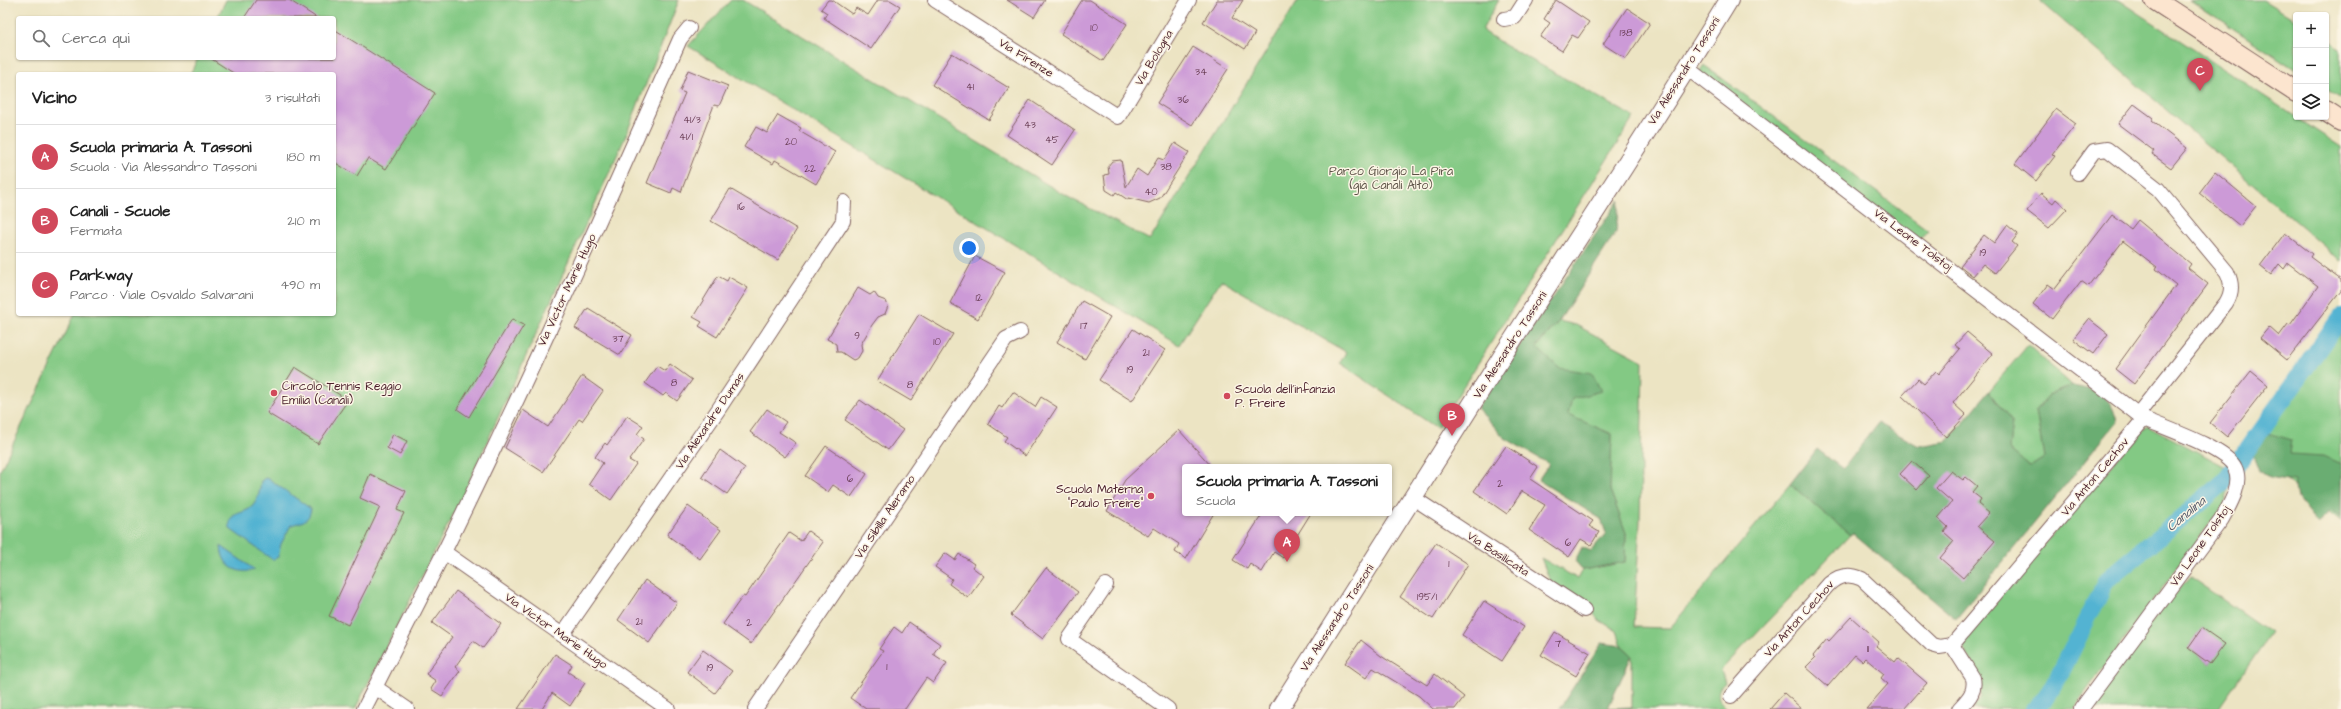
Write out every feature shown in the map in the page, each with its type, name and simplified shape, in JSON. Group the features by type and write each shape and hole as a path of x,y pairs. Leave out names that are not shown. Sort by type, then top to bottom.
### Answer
{"main road":[{"path":"2154,0 2293,90"},
{"path":"2329,114 2341,121"}],"street":[{"name":"Via Firenze","path":"935,0 1118,117"},
{"name":"Via Bologna","path":"1118,117 1189,0"},
{"path":"1504,19 1515,17 1526,0"},
{"name":"Via Alessandro Tassoni","path":"1279,709 1412,497 1729,0"},
{"name":"Via Victor Marie Hugo","path":"364,709 476,488 610,198 680,39 689,28"},
{"name":"Via Leone Tolstoj","path":"1687,68 2141,416 2204,444 2232,463 2237,480 2232,501 2222,519 2081,709"},
{"path":"2078,172 2094,151 2107,149 2158,189 2227,272 2231,281 2231,291 2226,303 2141,416"},
{"name":"Via Alexandre Dumas","path":"562,635 718,410 844,221 844,202"},
{"name":"Via Sibilla Aleramo","path":"755,709 1006,339 1020,332"},
{"name":"Via Anton Cechov","path":"1731,696 1829,584 1845,575 1854,575 1862,579 1932,645 1939,647 1952,645 2141,416"},
{"name":"Via Basilicata","path":"1412,497 1584,610"},
{"name":"Via Victor Marie Hugo","path":"444,552 668,709"},
{"path":"1106,585 1069,639 1168,709"},
{"path":"1952,645 1974,682 1973,692 1959,709"},
{"path":"376,687 407,709"}],"green space":[{"name":"Circolo Tennis Reggio Emilia (Canali)","path":"226,0 679,0 624,140 462,497 355,709 0,709 0,471 74,316 336,316 336,72 191,72 197,60 336,60 336,16 218,16"},
{"name":"Parco Giorgio La Pira (già Canali Alto)","path":"731,0 743,0 1068,197 1150,240 1298,0 1499,0 1482,30 1503,44 1634,117 1437,428 1340,363 1346,352 1221,280 1179,345 688,46"},
{"path":"2039,0 2119,0 2293,115 2293,120 2300,120 2341,147 2341,261"},
{"path":"2190,0 2263,0 2293,18 2293,68"},
{"path":"2329,41 2341,48 2341,99 2329,91"},
{"path":"1704,65 1928,230 1916,243 1697,75"},
{"path":"1619,200 1616,232 1559,321 1536,347 1559,368 1592,373 1601,391 1572,399 1568,415 1612,434 1610,490 1626,533 1625,562 1583,570 1575,561 1582,547 1591,551 1606,533 1601,519 1538,480 1549,464 1505,438 1477,408"},
{"path":"1559,321 1576,325 1643,361 1640,521 1634,627 1670,628 1790,484 1850,535 1721,670 1725,683 1720,689 1718,696 1721,703 1727,709 1632,709 1632,655 1622,646 1617,631 1599,620 1587,607 1550,581 1541,558 1578,579 1583,570 1625,562 1626,533 1610,490 1612,434 1567,415 1572,399 1559,368 1536,348"},
{"path":"2341,327 2341,522 2253,454"},
{"path":"2028,345 2073,386 2048,395 2036,411 2044,458 2030,467 2009,449 2012,422 1989,391"},
{"path":"2073,386 2090,390 2102,395 2111,405 2117,422 1956,619 1853,533 1850,535 1790,484 1817,449 1843,469 1878,423 1919,446 1948,441 1989,391 2012,422 2009,449 2030,467 2044,458 2036,411 2048,395"},
{"path":"2147,425 2226,467 2230,483 2225,503 2073,709 1971,709 1981,698 1980,677 1960,642"},
{"path":"2267,433 2292,440 2290,454 2323,456 2341,464 2341,517 2331,511 2317,523 2298,499 2295,481 2273,478 2263,473 2259,469 2253,454"},
{"path":"2190,577 2271,633 2218,709 2087,709 2137,639","holes":["2202,628 2224,644 2210,664 2188,648"]},
{"path":"1602,643 1622,646 1632,655 1608,708 1631,707 1632,709 1559,709"}],"water":[{"path":"265,478 269,479 311,509 306,519 291,525 281,544 278,557 273,560 230,529 231,518 249,509 255,503 259,494 261,481"},
{"path":"221,546 255,570 242,571 231,567 224,559"}],"building":[{"path":"256,0 289,0 314,16 245,16"},
{"path":"828,0 832,0 852,14 856,8 868,15 878,0 890,0 900,6 871,49 824,18 827,13 821,9"},
{"path":"1007,0 1045,0 1034,17"},
{"path":"1082,0 1090,0 1127,24 1103,61 1061,34"},
{"path":"1217,0 1243,0 1232,18 1255,33 1245,49 1203,22"},
{"path":"1556,0 1589,22 1578,38 1572,35 1562,51 1540,37 1550,23 1544,19"},
{"path":"1627,8 1650,23 1626,59 1603,44"},
{"path":"336,30 435,93 386,169 368,158 357,176 336,163 336,72 232,72 213,60 336,60"},
{"path":"1193,47 1228,69 1192,125 1157,103"},
{"path":"952,53 1009,88 989,120 932,85"},
{"path":"688,70 728,86 719,106 714,105 681,192 673,188 671,193 647,183 685,93 680,91"},
{"path":"1030,100 1075,130 1052,165 1007,135"},
{"path":"2134,104 2153,118 2152,121 2187,148 2171,168 2152,154 2154,151 2118,124"},
{"path":"2056,109 2076,124 2052,155 2055,156 2036,181 2015,164"},
{"path":"778,115 801,128 799,131 835,152 816,184 775,160 773,164 744,147 756,127 767,133"},
{"path":"1175,143 1189,152 1160,198 1149,203 1128,198 1128,200 1116,192 1114,195 1106,190 1104,175 1109,174 1108,166 1112,161 1121,160 1126,187 1137,169 1147,176 1158,158 1164,160"},
{"path":"2215,172 2256,206 2240,226 2199,193"},
{"path":"730,189 797,229 778,260 711,221"},
{"path":"2041,193 2053,203 2056,199 2067,209 2049,228 2027,211"},
{"path":"2112,215 2131,229 2138,220 2191,264 2188,268 2208,284 2134,384 2115,369 2176,285 2156,269 2157,267 2123,241 2088,286 2081,281 2052,319 2033,304 2048,284 2055,289"},
{"path":"2007,225 2018,234 2012,242 2017,246 1995,273 1983,264 1973,276 1960,266 1984,235 1994,243"},
{"path":"2285,233 2312,254 2310,257 2341,280 2341,291 2287,360 2260,338 2269,327 2279,336 2288,324 2290,325 2318,286 2288,263 2284,269 2279,264 2271,275 2260,266"},
{"path":"975,256 1005,272 978,319 950,303"},
{"path":"718,276 727,281 729,277 748,288 717,337 699,326 702,322 693,317"},
{"path":"858,288 870,295 874,292 878,298 886,301 888,306 885,314 878,317 861,344 862,351 858,358 853,360 841,352 837,352 836,344 827,339"},
{"path":"1082,301 1110,317 1085,359 1057,342"},
{"path":"588,308 632,335 620,355 575,328"},
{"path":"919,314 953,334 911,401 877,381"},
{"path":"512,319 524,325 469,417 457,409"},
{"path":"2089,319 2108,334 2093,354 2073,339"},
{"path":"1133,329 1165,350 1132,401 1099,380"},
{"path":"1967,332 1993,354 1953,403 1966,415 1946,437 1902,396 1918,379 1924,384 1936,371 1939,374 1960,349 1955,345"},
{"path":"670,364 692,380 677,401 666,393 663,396 645,383 657,366 665,371"},
{"path":"295,367 348,400 318,444 267,413"},
{"path":"2251,371 2268,385 2227,437 2210,423"},
{"path":"582,376 603,391 582,421 579,419 543,472 505,448 523,410 548,427"},
{"path":"1013,392 1035,407 1041,397 1057,407 1025,456 1004,441 1007,437 988,424 999,406 1002,408"},
{"path":"860,400 903,430 888,450 845,420"},
{"path":"767,409 786,422 779,432 796,443 785,457 750,432"},
{"path":"627,416 643,426 637,434 644,439 629,460 636,464 611,500 589,484 603,463 595,457 605,443 607,445"},
{"name":"Scuola Materna \"Paulo Freire\"","path":"1179,430 1209,464 1182,464 1182,516 1212,516 1186,559 1175,552 1179,544 1154,528 1148,536 1107,511 1125,480"},
{"path":"393,434 407,441 400,455 387,448"},
{"path":"826,446 867,474 851,497 833,485 828,492 805,476"},
{"path":"1506,446 1538,467 1530,479 1593,521 1589,526 1599,532 1591,545 1581,539 1569,557 1529,530 1545,505 1522,491 1507,514 1474,491"},
{"path":"720,450 745,468 727,494 702,477"},
{"path":"1912,461 1929,476 1917,490 1900,474"},
{"path":"1951,471 1963,480 1966,477 1977,486 1972,492 1981,499 1978,504 1989,513 1977,526 1995,541 1963,578 1940,558 1954,541 1944,532 1948,527 1938,518 1952,502 1936,488"},
{"path":"370,474 406,491 397,510 404,513 348,625 329,616 380,507 360,498"},
{"path":"688,506 721,530 700,559 667,535"},
{"path":"1261,516 1309,516 1283,558 1274,552 1262,572 1250,564 1247,569 1233,560"},
{"path":"808,531 823,542 751,644 723,624 743,596 745,597 789,533 801,541"},
{"path":"1436,543 1468,564 1433,619 1400,597"},
{"path":"945,553 955,560 959,554 974,564 972,567 984,576 968,598 949,584 952,579 935,567"},
{"path":"1046,568 1078,592 1043,639 1011,615"},
{"path":"645,580 677,603 649,643 618,620"},
{"path":"456,591 501,624 483,648 473,641 455,667 460,671 442,696 431,689 436,681 426,674 452,637 432,623"},
{"path":"1484,601 1524,627 1502,661 1462,635"},
{"path":"1851,617 1879,642 1876,646 1895,662 1898,658 1927,683 1904,709 1866,709 1888,684 1881,678 1884,674 1865,658 1862,661 1855,655 1828,686 1806,667 1815,658 1813,656 1827,639 1829,641"},
{"path":"909,622 940,644 933,654 947,663 933,683 926,678 905,709 866,709 850,698 883,651 879,649 894,627 902,633"},
{"path":"2202,628 2225,644 2210,664 2188,648"},
{"path":"1555,632 1590,653 1576,676 1541,655"},
{"path":"1361,640 1381,656 1427,685 1435,674 1464,697 1455,709 1433,709 1419,696 1373,668 1366,678 1345,663"},
{"path":"703,650 732,671 715,693 687,672"},
{"path":"555,654 572,665 568,672 585,683 570,706 552,693 542,709 518,709"},
{"path":"1784,693 1802,709 1770,709"}],"waterway":[{"name":"Canalina","path":"2034,709 2046,698 2064,666 2106,581 2224,482 2341,317"}],"place":[{"name":"Parkway","path":"2200,91"},
{"name":"Circolo Tennis Reggio Emilia (Canali)","path":"274,393"},
{"name":"Scuola dell'infanzia P. Freire","path":"1227,396"},
{"name":"Canali - Scuole","path":"1452,436"},
{"name":"Scuola Materna \"Paulo Freire\"","path":"1151,496"},
{"name":"Scuola primaria A. Tassoni","path":"1287,562"}]}
